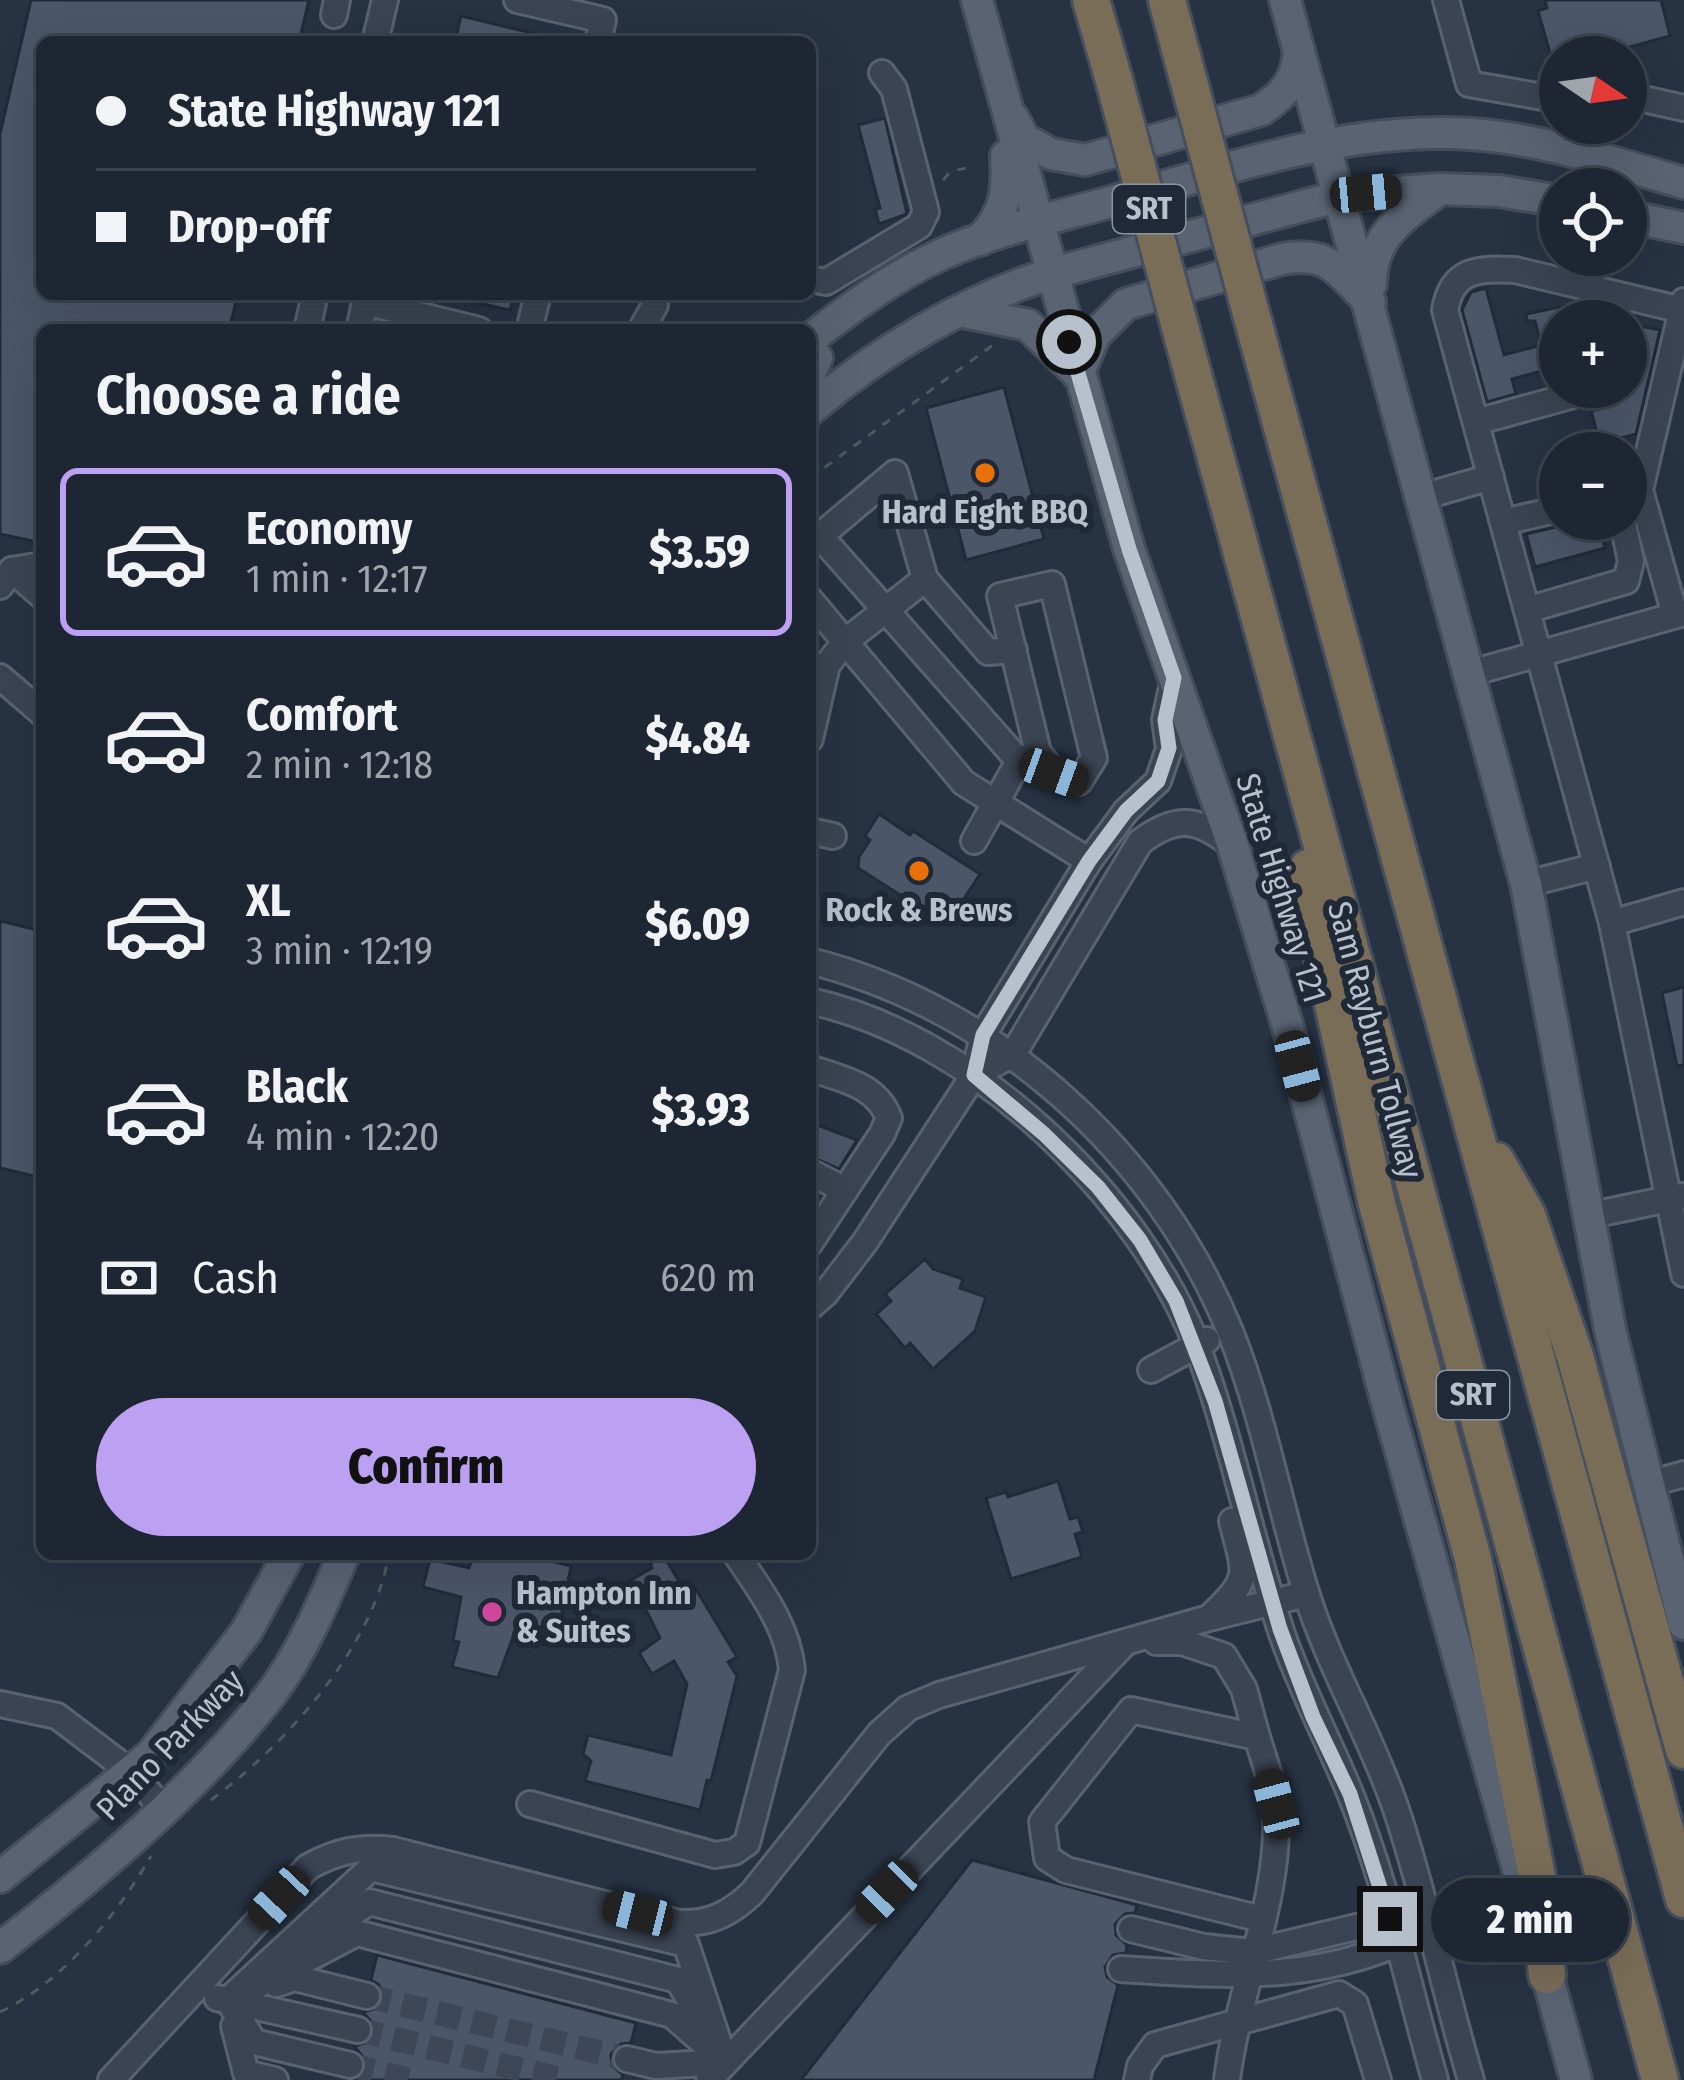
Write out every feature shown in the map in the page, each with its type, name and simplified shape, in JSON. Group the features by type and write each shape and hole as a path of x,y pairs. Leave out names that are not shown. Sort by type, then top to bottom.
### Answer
{"highway":[{"name":"Sam Rayburn Tollway","path":"1091,0 1660,2080"},
{"name":"SRT","path":"1167,0 1684,1899"},
{"path":"1285,710 1317,931 1377,1204 1473,1559 1538,1876 1547,1976"},
{"path":"1469,1114 1527,1215 1575,1356 1684,1750"}],"main road":[{"name":"State Highway 121","path":"977,0 1129,549 1233,846 1286,1024 1576,2080"},
{"path":"1285,0 1526,884 1611,1334 1684,1624"},
{"path":"1003,96 1024,139 1052,154 1084,160 1261,110 1282,96 1298,72 1299,48"},
{"path":"980,240 1004,211 1008,191 1003,96"},
{"path":"816,334 850,308 939,255 1036,223 1326,144 1384,136 1472,134 1534,143 1684,181"},
{"path":"1370,302 1371,268 1384,235 1440,190"},
{"path":"816,406 880,358 959,311 1050,274 1340,196 1440,190 1539,198"},
{"path":"1647,220 1684,228"},
{"path":"959,311 1028,325 1078,375 1095,335 1126,304 1282,259 1304,255 1324,259 1370,302"},
{"name":"Plano Parkway","path":"0,1877 151,1755 246,1632 286,1560"},
{"name":"Plano Parkway","path":"0,1948 164,1810 272,1692 341,1560"}],"street":[{"path":"376,36 385,0"},
{"path":"517,0 603,20 599,36"},
{"path":"1445,0 1469,84 1539,96"},
{"path":"816,280 826,283 919,226 926,212 894,89 882,73"},
{"path":"1647,100 1684,108"},
{"path":"1647,441 1682,315 1515,270 1493,268 1464,275 1449,288 1445,310 1612,922 1676,1198 1684,1274"},
{"path":"1615,300 1616,294"},
{"path":"360,324 365,302 430,324"},
{"path":"644,324 655,305"},
{"path":"1476,422 1539,405"},
{"path":"974,841 1029,757 1013,650 1000,596 1052,584 1094,758 1079,782 1029,757 820,536 895,473 926,579 988,652 1013,650"},
{"path":"1422,497 1491,477"},
{"path":"1503,522 1539,514"},
{"path":"1471,674 1679,614 1647,529"},
{"path":"1527,610 1626,581 1631,561 1626,540"},
{"path":"6,578 36,567"},
{"path":"6,578 36,593"},
{"path":"816,711 826,665 846,641 926,579"},
{"path":"816,608 964,783 1089,861"},
{"path":"0,677 36,708"},
{"path":"816,1292 865,1242 974,1075 983,1035 1089,861 1126,811 1158,781 1169,748 1165,720 1174,678"},
{"path":"974,1075 1013,1054 1140,842 1158,828 1187,821 1209,827 1233,846"},
{"path":"1526,884 1597,866"},
{"path":"1612,922 1684,902"},
{"path":"816,964 888,987 1013,1054 1123,1160 1200,1268 1254,1397 1306,1594 1396,1809 1471,2080"},
{"path":"816,1003 931,1047 974,1075 1098,1187 1140,1240 1196,1344 1272,1604 1313,1717 1350,1794 1436,2080"},
{"path":"816,1070 866,1088 883,1102 889,1118 816,1234"},
{"path":"816,1175 845,1190"},
{"path":"1592,1215 1676,1198"},
{"path":"1151,1370 1229,1330"},
{"path":"1649,1484 1684,1474"},
{"path":"1209,1618 1239,1590 1244,1570 1231,1514 1240,1490"},
{"path":"530,1804 715,1855 734,1852 747,1843 792,1670 790,1647 740,1560"},
{"path":"111,2080 308,1867 334,1852 367,1847 393,1850 679,1923 699,1923 721,1916 752,1893 879,1735 908,1708 939,1695 1306,1594"},
{"path":"687,2080 712,2075 1126,1642 1182,1642 1224,1656 1244,1689 1276,1804 1275,1863 1234,2023 1227,2080"},
{"path":"1257,1737 1131,1710 1042,1822 1042,1841 1047,1858 1066,1870 1261,1918"},
{"path":"7,1711 57,1716 131,1772 164,1810"},
{"path":"228,2000 371,1868 686,1945 712,2075"},
{"path":"228,2000 369,1902 678,1979 712,2075"},
{"path":"1121,1970 1250,1965 1390,1919 1430,1927"},
{"path":"1131,1929 1204,1947 1279,1976 1397,1946 1430,1927"},
{"path":"228,2000 357,1934 672,2015 712,2075"},
{"path":"228,2000 295,1978 367,1996"},
{"path":"191,1993 358,2030"},
{"path":"1136,2080 1155,2045 1339,1994 1355,2004 1378,2080"},
{"path":"228,2000 254,2042 350,2065"},
{"path":"228,2000 246,2073 275,2080"},
{"path":"626,2059 712,2075"}],"path":[{"path":"920,187 940,183 951,171 972,166"},
{"path":"816,474 994,345"}],"building":[{"path":"31,0 309,0 300,36 36,36 36,300 236,300 230,324 36,324 36,542 0,534 0,134"},
{"path":"1545,0 1661,0 1670,36 1647,42 1647,36 1545,36 1538,11 1547,8"},
{"path":"461,16 544,36 456,36"},
{"path":"885,118 907,214 879,224 875,209 880,208 858,125"},
{"path":"1486,288 1504,355 1539,346 1539,372 1512,379 1516,394 1487,402 1462,310 1471,292"},
{"path":"469,300 512,300 510,310"},
{"path":"1539,311 1539,337 1535,321 1527,321 1526,314"},
{"path":"1647,327 1660,330 1647,386"},
{"name":"Hard Eight BBQ","path":"1004,387 1044,539 966,560 926,408"},
{"path":"1642,408 1636,432 1597,432 1591,411"},
{"path":"1539,531 1539,540 1603,540 1605,548 1535,567 1526,534"},
{"name":"Rock & Brews","path":"879,814 980,874 947,925 858,868 870,840 865,836"},
{"path":"0,921 36,930 36,1177 0,1168"},
{"path":"1684,987 1684,1065 1677,1066 1662,993"},
{"path":"816,1124 857,1140 839,1169 816,1159"},
{"path":"925,1259 933,1269 963,1279 960,1288 986,1297 975,1331 933,1369 910,1343 905,1348 876,1314 891,1301 885,1294"},
{"path":"1058,1481 1070,1519 1078,1517 1083,1532 1075,1534 1082,1557 1011,1579 986,1498 1006,1492 1008,1497"},
{"name":"Hampton Inn & Suites","path":"430,1560 469,1568 472,1560 546,1560 571,1566 556,1643 513,1637 498,1678 452,1667 459,1642 453,1641 461,1597 423,1587"},
{"path":"666,1560 685,1591 694,1586 737,1657 728,1662 737,1676 700,1810 585,1781 591,1761 583,1754 588,1735 671,1755 687,1684 674,1661 652,1674 639,1653 660,1638 631,1580 652,1568 650,1564"},
{"path":"972,1860 1137,1905 1135,1913 1125,1914 1115,1924 1116,1935 1127,1945 1126,1953 1113,1955 1105,1967 1107,1977 1118,1985 1094,2080 801,2080"},
{"path":"377,1955 636,2023 631,2043 621,2044 611,2054 612,2065 623,2075 621,2080 356,2080 366,2070 366,2061 354,2046 369,2042 374,2032 363,2012 378,2008 383,1999 379,1985 371,1980"}],"tunnel":[{"path":"367,1996 627,2059"},
{"path":"358,2030 564,2080"},
{"path":"350,2065 410,2080"}],"place":[{"name":"Hard Eight BBQ","path":"985,473"},
{"name":"Rock & Brews","path":"919,871"},
{"name":"Hampton Inn & Suites","path":"492,1612"}],"route":[{"path":"1069,342 1129,549 1174,678 1165,720 1169,748 1158,781 1126,811 1089,861 983,1035 974,1075 1098,1187 1140,1240 1176,1301 1215,1401 1280,1629 1313,1717 1350,1794 1390,1919"}]}
